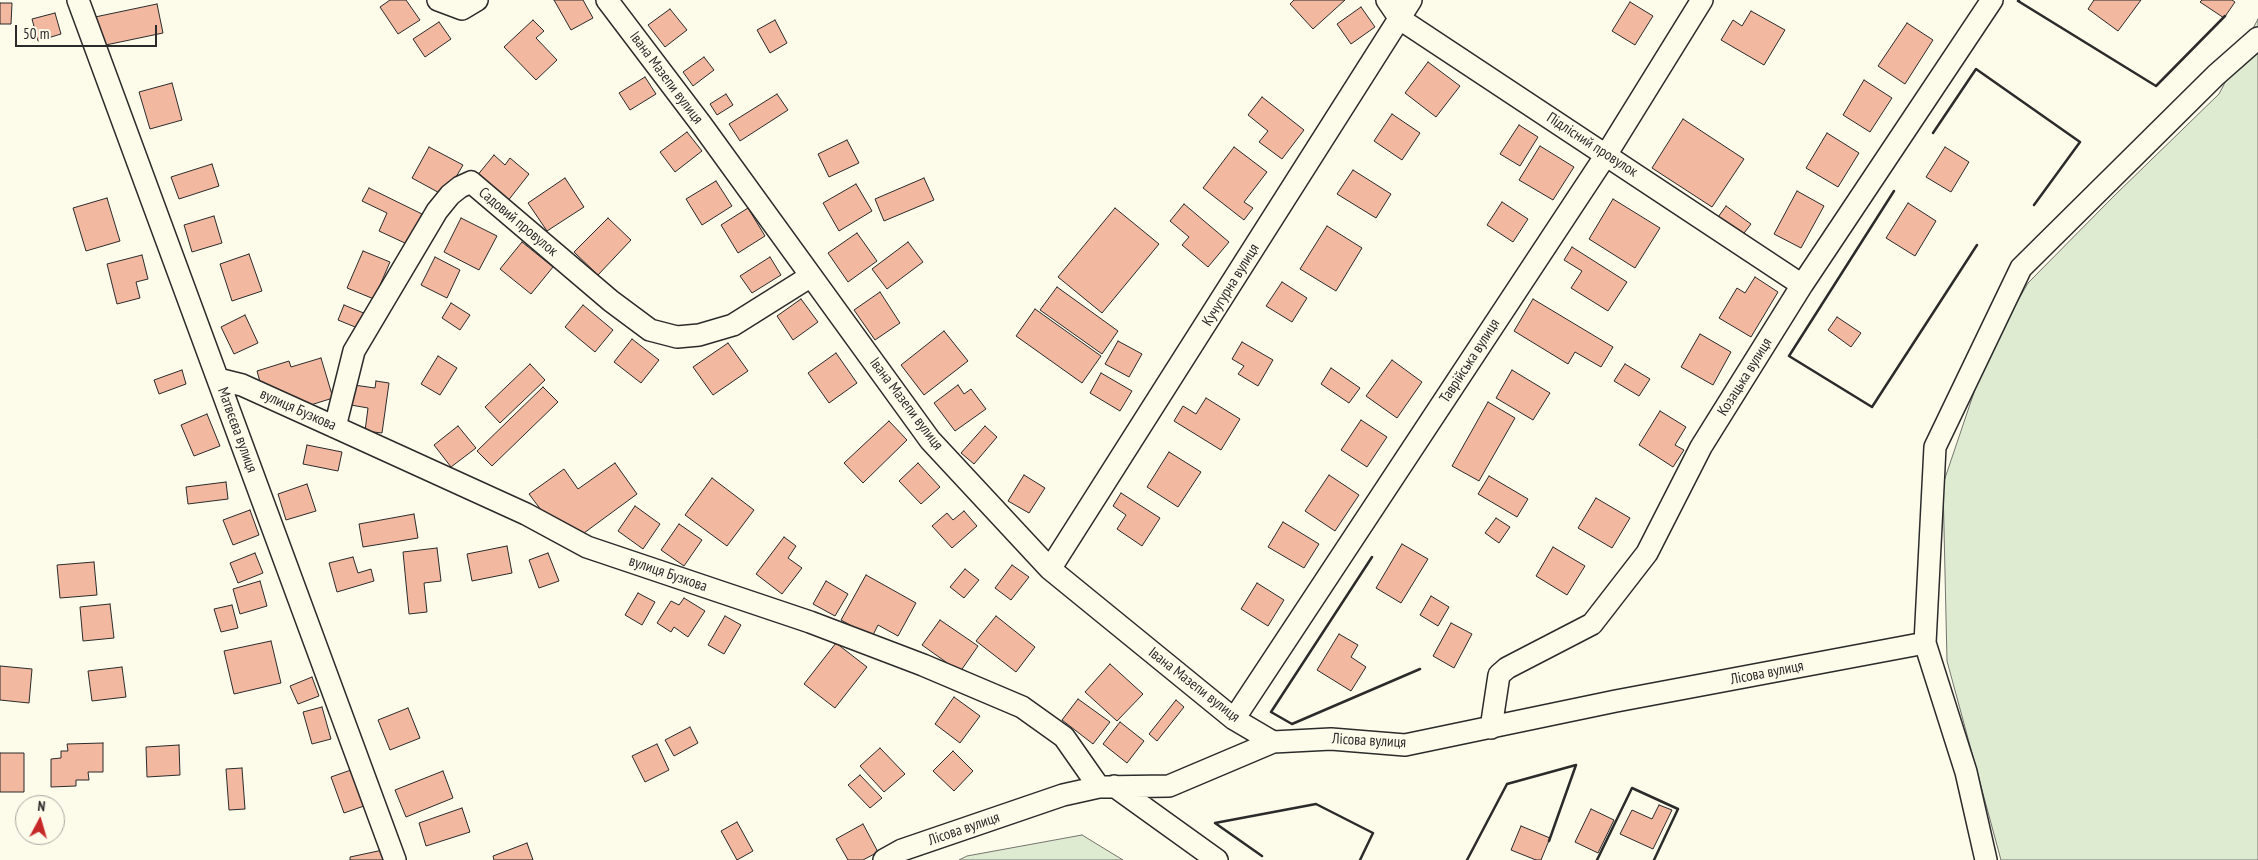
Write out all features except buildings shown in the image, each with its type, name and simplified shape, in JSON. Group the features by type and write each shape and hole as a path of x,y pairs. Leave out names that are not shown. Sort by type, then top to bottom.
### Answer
{"street":[{"name":"Матвєєва вулиця","path":"78,0 395,860"},
{"path":"438,0 462,9 477,0"},
{"name":"Івана Мазепи вулиця","path":"607,0 930,440 1050,569 1234,719 1273,742"},
{"name":"Підлісний провулок","path":"1387,0 1400,19 1802,285"},
{"name":"Кучугурна вулиця","path":"1050,569 1411,0"},
{"name":"Таврійська вулиця","path":"1234,719 1606,154 1702,0"},
{"name":"Козацька вулиця","path":"1490,728 1499,674 1592,624 1647,553 1701,447 1802,285 1992,0"},
{"path":"1986,860 1966,772 1925,643 1935,447 2021,268 2216,75 2258,38"},
{"name":"Садовий провулок","path":"335,427 354,351 437,211 450,195 460,187 471,182 611,301 650,330 677,337 692,336 733,325 811,276"},
{"name":"вулиця Бузкова","path":"218,379 242,385 335,427 526,514 587,547 810,622 931,668 1022,707 1064,737 1106,787 1216,860"},
{"name":"Лісова вулиця","path":"884,860 911,847 1063,795 1106,787 1169,786 1273,742 1331,739 1405,744 1616,701 1925,643"}],"green space":[{"path":"2258,19 2258,860 2001,860 1947,661 1943,484 1987,354 2028,283 2219,94"},
{"path":"1082,835 1123,860 959,860 967,856"}],"wall":[{"path":"2019,0 2156,86 2225,16"},
{"path":"1933,133 1976,69 2080,142 2034,205"},
{"path":"1894,191 1789,356 1872,407 1977,245"},
{"path":"1372,557 1271,712 1292,724 1420,669"},
{"path":"1549,841 1576,765"},
{"path":"1467,860 1507,784 1576,765"},
{"path":"1597,860 1632,788 1678,809 1654,860"},
{"path":"1262,856 1215,823 1316,804 1373,833 1360,860"}]}
